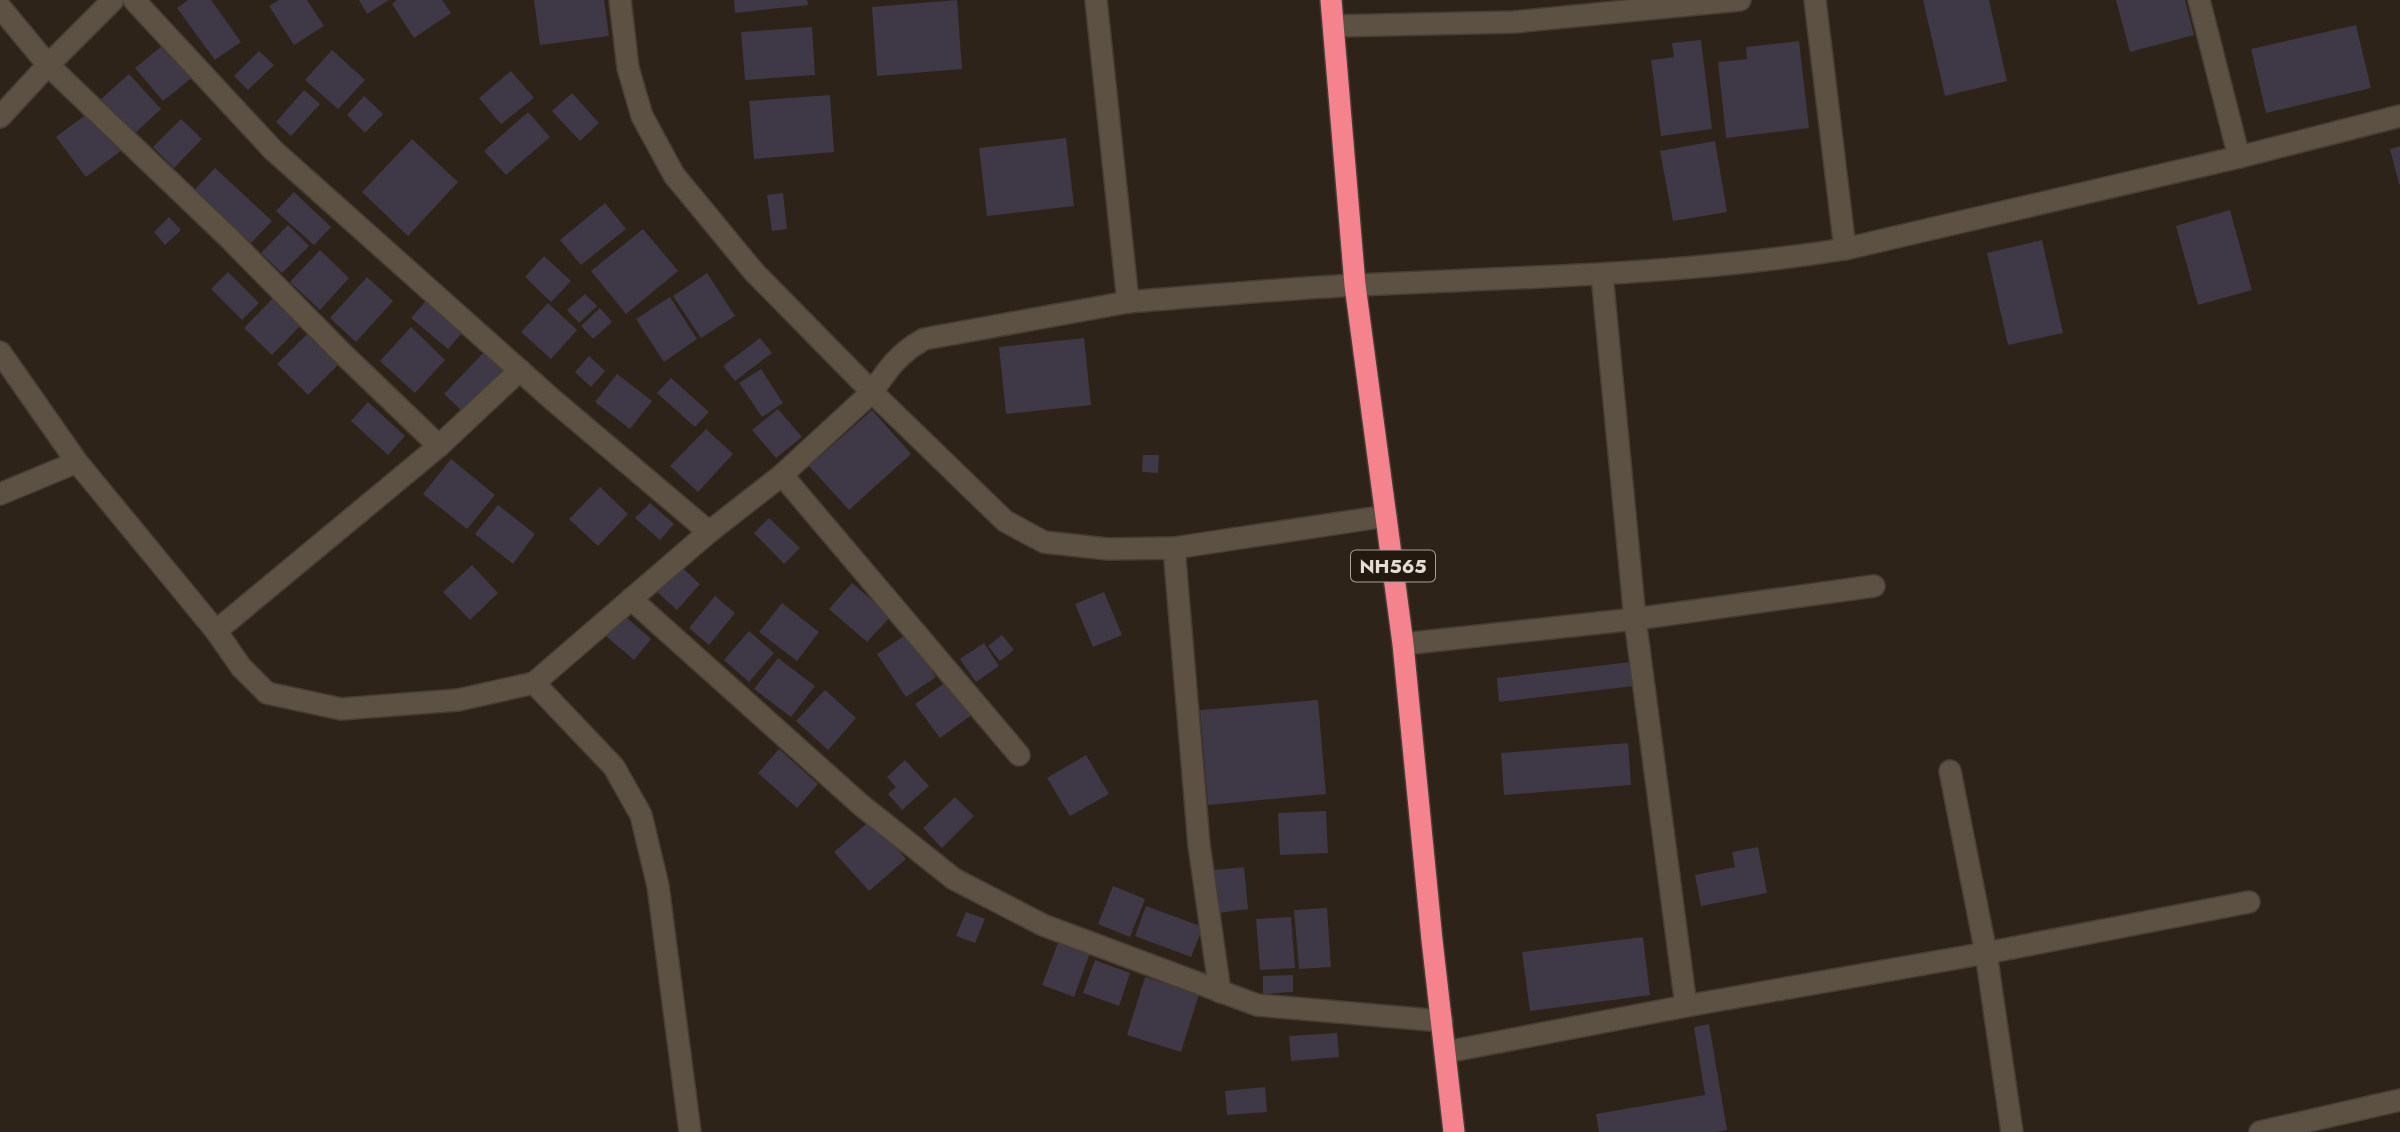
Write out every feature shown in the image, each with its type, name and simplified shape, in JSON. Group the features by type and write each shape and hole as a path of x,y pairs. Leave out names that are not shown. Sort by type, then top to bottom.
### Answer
{"highway":[{"name":"NH565","path":"1331,0 1355,285 1403,644 1454,1132"}],"street":[{"path":"0,117 113,0"},
{"path":"134,0 273,150 520,370 709,533"},
{"path":"620,0 628,68 642,116 674,175 754,272 1005,521 1045,542 1108,549 1174,548 1386,516"},
{"path":"1096,0 1128,302"},
{"path":"1334,26 1514,22 1740,0"},
{"path":"1815,0 1845,250"},
{"path":"2199,0 2239,157"},
{"path":"0,7 48,65 228,237 341,352 439,446"},
{"path":"0,352 77,462 216,631 241,667 267,693 341,709 458,700 534,683 709,533 782,475 872,392 890,365 905,350 923,340 1128,302 1355,285 1602,275 1845,250 2400,116"},
{"path":"1602,275 1635,619 1686,1006"},
{"path":"216,631 439,446 520,370"},
{"path":"0,494 77,462"},
{"path":"782,475 1019,755"},
{"path":"1174,548 1199,845 1220,992"},
{"path":"1403,644 1635,619 1874,586"},
{"path":"632,599 860,805 954,879 1043,925 1257,1005 1443,1021"},
{"path":"534,683 614,767 641,815 658,887 690,1132"},
{"path":"1950,771 1986,953 2012,1132"},
{"path":"1446,1052 2249,902"},
{"path":"2260,1132 2400,1100"}],"building":[{"path":"188,0 211,0 241,42 215,60 177,8"},
{"path":"279,0 307,0 324,26 294,45 269,6"},
{"path":"359,0 389,0 367,14"},
{"path":"397,0 442,0 451,13 414,38 392,4"},
{"path":"534,0 604,0 609,36 540,45"},
{"path":"734,0 807,0 808,5 735,13"},
{"path":"957,0 962,69 877,76 872,7"},
{"path":"1923,0 1989,0 2007,81 1945,96"},
{"path":"2116,0 2185,0 2194,35 2130,52"},
{"path":"2356,25 2371,88 2266,113 2251,49"},
{"path":"812,27 815,75 745,80 741,32"},
{"path":"1701,40 1712,129 1661,136 1651,60 1674,57 1672,43"},
{"path":"1799,41 1809,128 1726,138 1718,62 1747,59 1746,47"},
{"path":"167,42 194,76 163,101 135,68"},
{"path":"332,50 365,80 338,109 305,80"},
{"path":"259,51 274,65 248,90 234,76"},
{"path":"511,71 534,98 501,124 479,98"},
{"path":"129,74 161,109 133,135 101,99"},
{"path":"304,90 320,104 291,136 276,122"},
{"path":"572,93 599,123 580,141 552,111"},
{"path":"830,95 834,152 754,159 749,101"},
{"path":"364,96 383,114 365,133 347,115"},
{"path":"92,110 122,150 86,177 56,137"},
{"path":"528,112 550,137 506,175 484,151"},
{"path":"181,119 202,139 174,168 153,147"},
{"path":"1066,138 1074,206 987,216 979,148"},
{"path":"412,139 458,182 408,236 362,192"},
{"path":"1715,141 1727,212 1673,221 1660,151"},
{"path":"2400,146 2400,184 2399,184 2390,149"},
{"path":"215,168 272,221 251,243 194,190"},
{"path":"294,192 331,227 314,245 276,211"},
{"path":"783,193 787,229 772,231 767,195"},
{"path":"605,203 626,229 581,265 560,240"},
{"path":"2230,210 2252,290 2198,305 2176,226"},
{"path":"169,217 181,230 165,245 154,232"},
{"path":"288,225 309,246 282,273 261,253"},
{"path":"643,229 678,271 626,314 591,271"},
{"path":"2042,240 2063,333 2008,345 1987,253"},
{"path":"320,250 349,278 320,310 290,282"},
{"path":"544,256 571,281 551,302 525,277"},
{"path":"228,272 259,303 242,320 211,289"},
{"path":"707,273 735,316 701,338 673,296"},
{"path":"367,277 393,301 356,342 330,318"},
{"path":"585,294 597,306 579,323 567,310"},
{"path":"430,296 467,327 448,349 411,318"},
{"path":"670,297 697,339 664,362 636,319"},
{"path":"273,298 301,325 272,355 244,328"},
{"path":"548,303 577,330 551,359 521,332"},
{"path":"600,308 612,322 593,339 581,326"},
{"path":"411,327 445,360 415,393 380,361"},
{"path":"308,333 339,364 308,395 277,364"},
{"path":"760,338 772,353 735,381 723,366"},
{"path":"1084,338 1091,405 1006,414 999,347"},
{"path":"487,349 506,368 463,412 444,394"},
{"path":"589,356 605,371 591,387 575,372"},
{"path":"761,369 783,403 762,417 739,383"},
{"path":"617,374 652,401 630,429 595,402"},
{"path":"671,378 709,412 695,427 657,393"},
{"path":"368,402 405,436 388,455 351,421"},
{"path":"778,409 802,437 776,458 752,430"},
{"path":"872,410 911,454 849,510 809,466"},
{"path":"706,429 733,454 698,492 670,466"},
{"path":"1143,455 1159,455 1158,473 1142,472"},
{"path":"451,459 495,495 467,529 423,494"},
{"path":"600,487 628,514 598,546 569,519"},
{"path":"650,503 674,524 660,540 635,518"},
{"path":"498,505 535,534 513,564 475,534"},
{"path":"769,518 800,548 784,564 754,533"},
{"path":"472,565 498,593 470,620 443,592"},
{"path":"679,565 700,584 677,610 655,590"},
{"path":"852,583 891,616 867,642 829,609"},
{"path":"1104,592 1122,635 1093,647 1075,604"},
{"path":"715,596 735,613 709,645 689,628"},
{"path":"782,603 819,632 797,661 759,632"},
{"path":"619,611 651,639 634,660 601,632"},
{"path":"749,631 774,653 749,682 724,660"},
{"path":"907,634 936,677 906,697 877,654"},
{"path":"1002,635 1014,650 1000,661 988,646"},
{"path":"984,643 999,666 976,682 960,659"},
{"path":"778,658 815,686 791,717 754,689"},
{"path":"1631,662 1634,686 1499,702 1497,678"},
{"path":"949,680 973,714 940,738 915,704"},
{"path":"825,690 856,718 828,750 796,721"},
{"path":"1318,700 1326,794 1208,805 1200,710"},
{"path":"1628,743 1631,785 1504,795 1501,753"},
{"path":"779,749 818,784 797,808 758,773"},
{"path":"1086,755 1109,794 1070,816 1047,778"},
{"path":"905,760 929,786 902,810 888,794 896,787 887,777"},
{"path":"955,797 974,816 942,848 923,828"},
{"path":"1326,811 1328,853 1280,855 1278,813"},
{"path":"872,819 906,859 869,891 834,852"},
{"path":"1758,847 1767,893 1701,906 1695,875 1735,867 1732,852"},
{"path":"1244,867 1248,909 1218,913 1214,870"},
{"path":"1113,886 1145,899 1130,937 1098,924"},
{"path":"1146,906 1203,927 1191,957 1135,936"},
{"path":"1327,908 1331,967 1299,969 1294,910"},
{"path":"966,912 985,919 975,943 956,936"},
{"path":"1291,917 1295,968 1260,970 1256,919"},
{"path":"1643,937 1650,995 1530,1011 1522,952"},
{"path":"1060,938 1091,950 1074,997 1042,985"},
{"path":"1095,960 1130,973 1119,1006 1083,993"},
{"path":"1293,975 1293,992 1263,994 1263,976"},
{"path":"1145,977 1199,994 1181,1052 1127,1035"},
{"path":"1709,1024 1727,1130 1599,1132 1596,1114 1705,1095 1694,1027"},
{"path":"1337,1033 1339,1057 1291,1061 1289,1036"},
{"path":"1265,1087 1267,1112 1227,1115 1225,1091"}]}
